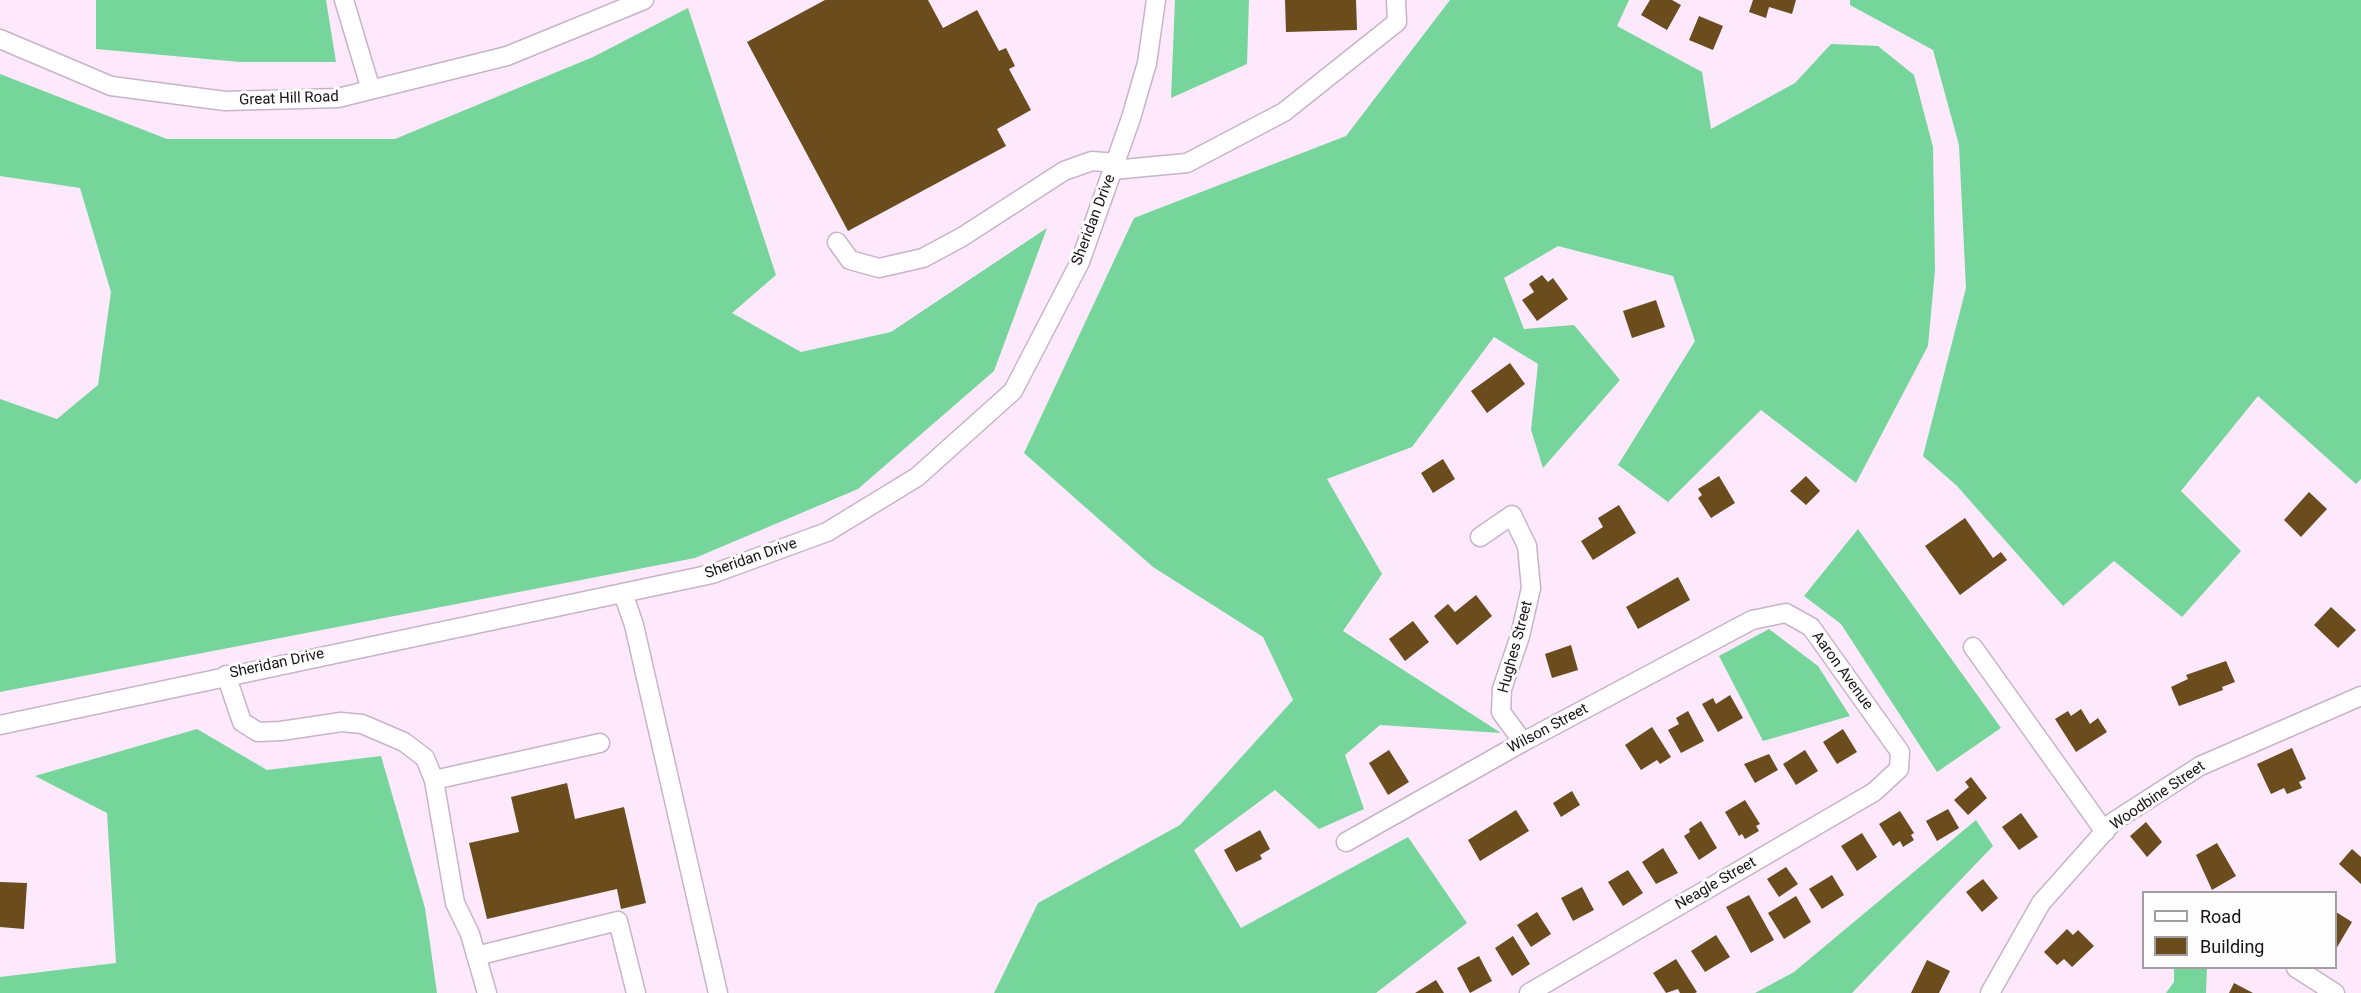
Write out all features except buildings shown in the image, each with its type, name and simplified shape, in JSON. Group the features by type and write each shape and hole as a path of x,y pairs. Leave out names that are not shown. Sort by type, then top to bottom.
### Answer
{"street":[{"path":"344,0 371,90"},
{"name":"Great Hill Road","path":"0,39 111,86 225,101 338,99 507,56 621,4 644,0"},
{"name":"Sheridan Drive","path":"0,724 712,574 827,532 918,477 1013,391 1080,262 1147,63 1156,0"},
{"path":"837,242 850,260 879,268 923,258 962,237 1064,171 1092,161 1114,166 1187,163 1284,112 1397,22 1396,0"},
{"name":"Hughes Street","path":"1480,537 1512,515 1527,546 1531,588 1520,636 1502,688 1501,712 1523,742"},
{"path":"623,592 634,625 718,993"},
{"name":"Aaron Avenue","path":"1752,620 1786,613 1811,627 1900,752 1899,769"},
{"name":"Wilson Street","path":"1346,842 1523,742 1752,620"},
{"path":"1973,647 2105,832"},
{"path":"226,675 242,722 258,732 340,722 362,724 404,742 425,758 434,780 455,903 470,934 488,993"},
{"name":"Woodbine Street","path":"1990,993 2041,903 2113,822 2200,766 2361,696"},
{"path":"434,780 600,743"},
{"name":"Neagle Street","path":"1529,993 1874,792 1899,769"},
{"path":"476,956 618,921 636,993"},
{"path":"2298,969 2336,993"}],"green space":[{"path":"96,0 326,0 336,62 240,62 96,49"},
{"path":"1175,0 1249,0 1247,64 1171,98"},
{"path":"1450,0 1629,0 1617,26 1702,72 1711,129 1795,83 1831,44 1878,46 1914,75 1933,147 1935,270 1928,346 1856,483 1761,410 1668,502 1618,465 1695,341 1673,276 1558,246 1504,278 1524,329 1574,325 1620,380 1543,468 1531,430 1538,364 1494,337 1412,447 1327,479 1382,574 1343,631 1501,733 1380,725 1345,755 1364,809 1319,829 1275,790 1194,850 1241,928 1408,837 1467,923 1376,993 994,993 1038,903 1180,825 1293,700 1263,637 1153,567 1024,453 1134,218 1346,136"},
{"path":"1850,0 2361,0 2361,479 2356,484 2258,396 2181,491 2241,551 2182,617 2114,561 2063,606 1957,486 1923,456 1966,288 1959,145 1933,50 1850,5"},
{"path":"688,8 776,275 732,313 801,352 891,332 1047,228 994,371 858,489 695,558 0,692 0,399 57,419 98,385 111,292 80,188 0,176 0,74 167,139 395,139 593,57"},
{"path":"1858,529 2001,728 1937,772 1841,624 1804,596"},
{"path":"1769,629 1818,666 1850,716 1763,741 1719,656"},
{"path":"197,729 267,770 381,756 425,908 437,993 0,993 0,977 116,963 107,813 35,776"},
{"path":"1976,820 1993,846 1852,993 1755,993 1794,972"},
{"path":"2174,969 2207,969 2206,993 2166,993 2174,982"}]}
